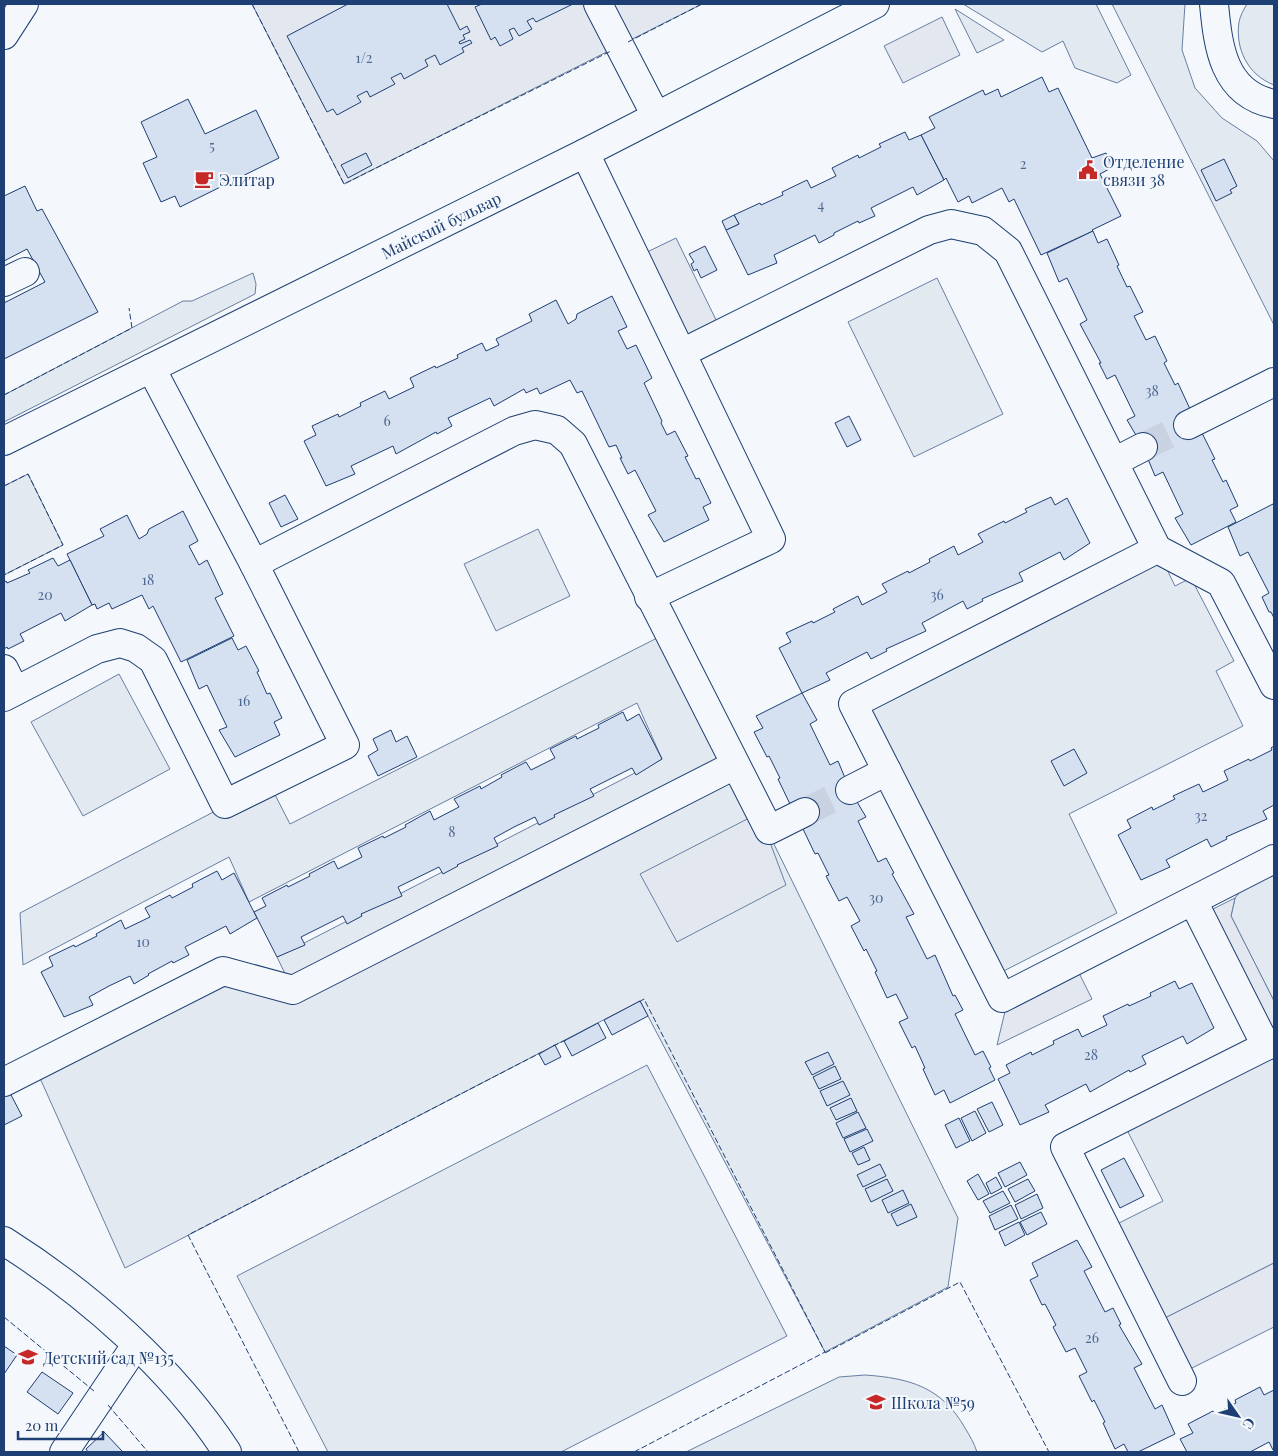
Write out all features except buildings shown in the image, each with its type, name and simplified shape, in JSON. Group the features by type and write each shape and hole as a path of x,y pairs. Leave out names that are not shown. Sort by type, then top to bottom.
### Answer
{"main road":[{"path":"4,35 24,4"},
{"path":"598,4 656,116"},
{"name":"Майский бульвар","path":"4,441 585,153 875,4"},
{"path":"1214,4 1218,42 1226,68 1242,88 1271,105"},
{"path":"1218,42 1220,15 1225,4"},
{"path":"585,153 771,539 649,597"},
{"path":"682,353 930,230 952,224 982,231 1008,251 1157,549 1221,582 1274,685"},
{"path":"8,686 97,649 120,643 136,648 153,660 225,804 345,745 254,564 151,368"},
{"path":"1188,425 1274,382"},
{"path":"254,564 514,431 535,425 557,430 573,444 768,830 805,812"},
{"path":"1114,462 1143,447"},
{"path":"1157,549 853,704 1002,998 1274,859"},
{"path":"4,1082 223,971 292,990 735,765"},
{"path":"850,790 887,771"},
{"path":"1182,1381 1065,1147 1270,1044 1193,901"},
{"path":"8,1250 82,1297 136,1345 171,1378 208,1422 227,1452"},
{"path":"64,1452 136,1345"}],"shaded area":[{"path":"252,4 702,4 344,184"},
{"path":"963,4 1096,4 1131,75 1117,83 1075,68 1063,41 1042,52"},
{"path":"1112,4 1185,4 1182,50 1195,88 1222,118 1257,141 1274,161 1274,325"},
{"path":"1247,4 1274,4 1274,85 1265,81 1250,68 1241,51 1238,32 1239,22"},
{"path":"955,9 1004,40 977,53"},
{"path":"942,17 960,55 903,83 884,46"},
{"path":"676,238 720,328 685,345 641,255"},
{"path":"253,273 256,284 255,294 4,422 4,395 183,301 192,301"},
{"path":"937,278 1003,414 914,457 848,322"},
{"path":"28,474 63,545 4,575 4,486"},
{"path":"538,529 570,596 496,631 464,564"},
{"path":"1157,549 1175,586 1191,578 1234,661 1216,671 1243,726 1069,814 1117,913 992,977 853,704"},
{"path":"667,633 735,765 958,1218 948,1287 825,1352 640,1001 125,1268 35,1067 223,971 290,984 277,957 662,759 637,703 249,902 229,857 23,965 20,913 269,783 290,824"},
{"path":"119,674 170,769 83,816 31,722"},
{"path":"759,813 786,885 677,942 640,874"},
{"path":"1274,870 1274,1001 1231,916 1235,898 1246,884"},
{"path":"1235,898 1231,916 1274,1001 1274,1031 1203,914"},
{"path":"1077,969 1092,999 997,1045 1007,1003"},
{"path":"1274,1052 1274,1263 1161,1320 1113,1226 1163,1201 1126,1128"},
{"path":"647,1065 787,1336 561,1452 328,1452 237,1276"},
{"path":"1274,1263 1274,1327 1186,1371 1161,1320"},
{"path":"865,1375 910,1382 935,1394 956,1414 977,1452 686,1452 839,1377"}],"tunnel":[{"path":"1143,447 1188,425"},
{"path":"805,812 850,790"}],"fence":[{"path":"252,4 344,184 611,51"},
{"path":"628,42 702,4"},
{"path":"4,395 132,328 129,308"},
{"path":"4,486 28,474 63,545 4,575"},
{"path":"634,1452 825,1352 644,999 637,1003"},
{"path":"553,1046 566,1040"},
{"path":"299,1452 188,1235 542,1052"},
{"path":"825,1353 960,1282 1049,1452"},
{"path":"4,1317 94,1391"},
{"path":"108,1405 148,1452"}],"place":[{"name":"Отделение связи 38","path":"1088,170"},
{"name":"Элитар","path":"204,179"},
{"name":"Детский сад №135","path":"28,1357"},
{"name":"Школа №59","path":"876,1402"}]}
